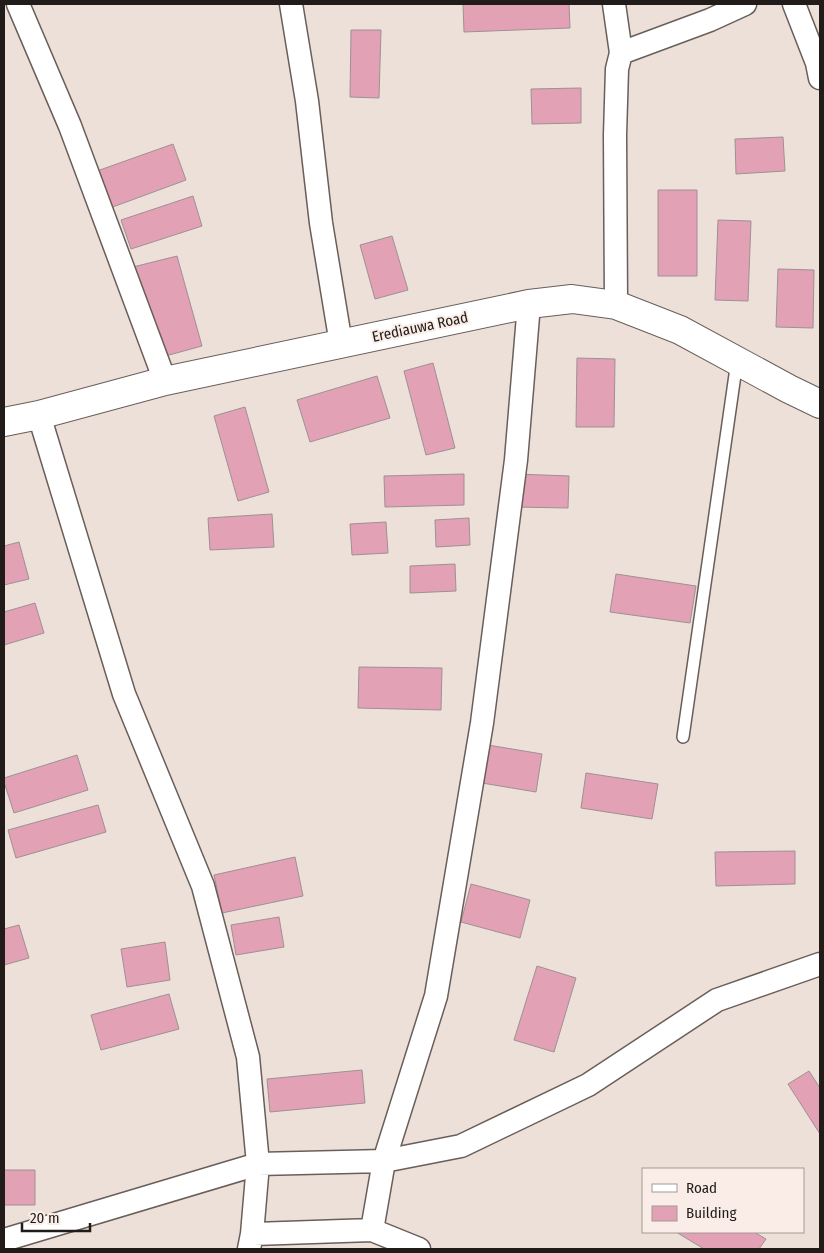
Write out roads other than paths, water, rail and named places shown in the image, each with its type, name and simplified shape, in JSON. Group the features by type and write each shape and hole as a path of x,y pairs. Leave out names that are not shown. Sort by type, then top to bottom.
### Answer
{"street":[{"path":"18,4 70,126 164,381"},
{"path":"294,4 322,223 341,344"},
{"path":"614,4 621,53 618,69 615,135 616,305"},
{"path":"621,53 710,20 745,4"},
{"path":"794,4 817,63 820,78"},
{"name":"Erediauwa Road","path":"4,422 39,415 164,381 529,304 572,299 616,305 680,330 820,404"},
{"path":"372,1230 384,1161 436,996 482,724 516,460 529,304"},
{"path":"39,415 124,694 203,886 248,1056 258,1164 250,1242 372,1230 419,1249"},
{"path":"4,1240 258,1164 384,1161 460,1146 588,1085 717,1000 820,964"}],"lane":[{"path":"683,736 737,361"}]}
